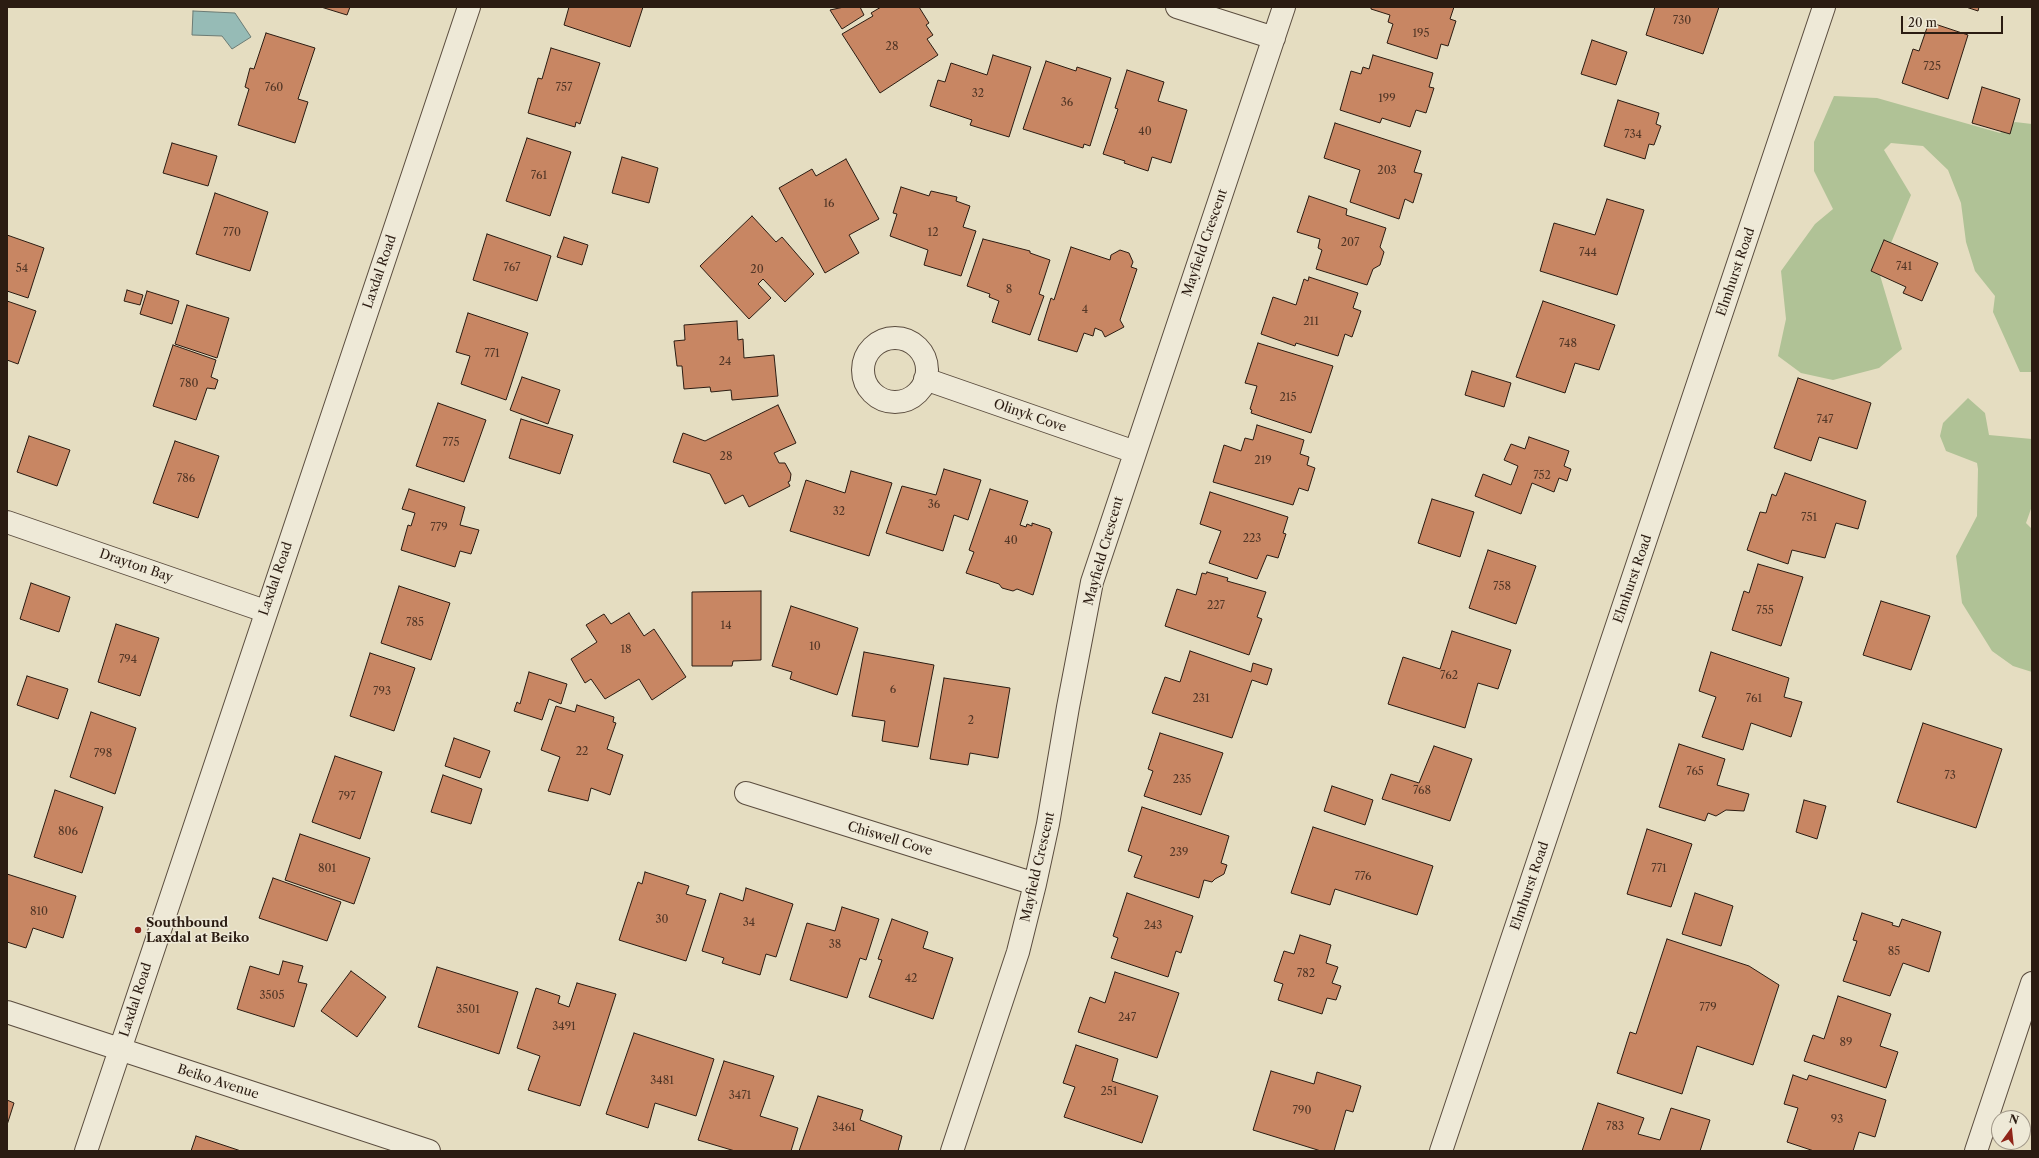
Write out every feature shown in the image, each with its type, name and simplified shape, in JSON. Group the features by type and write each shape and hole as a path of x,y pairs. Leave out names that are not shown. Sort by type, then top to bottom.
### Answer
{"street":[{"name":"Laxdal Road","path":"86,1151 265,611 469,7"},
{"path":"1178,7 1274,38"},
{"name":"Mayfield Crescent","path":"952,1151 1018,952 1035,884 1048,824 1092,582 1284,7"},
{"name":"Elmhurst Road","path":"1441,1151 1824,7"},
{"name":"Olinyk Cove","path":"925,379 1135,452"},
{"name":"Drayton Bay","path":"7,522 265,611"},
{"name":"Chiswell Cove","path":"746,793 1035,884"},
{"path":"1976,1151 2032,983"},
{"name":"Beiko Avenue","path":"7,1012 430,1151"}],"green space":[{"path":"1834,96 1877,98 2000,133 2015,122 2032,124 2032,372 2020,372 1993,312 1995,296 1975,271 1966,242 1961,203 1948,170 1923,146 1891,143 1884,150 1911,195 1879,272 1902,349 1879,368 1833,380 1801,373 1778,356 1786,319 1781,271 1815,224 1833,209 1814,171 1814,142"},
{"path":"1968,398 1985,413 1989,435 2032,439 2032,506 2026,523 2032,529 2032,672 2013,666 1992,651 1962,603 1956,556 1977,516 1978,469 1977,463 1946,451 1940,436 1943,423"}],"water":[{"path":"193,11 235,13 251,37 232,49 222,36 192,35"}],"building":[{"path":"321,7 350,7 347,15"},
{"path":"569,7 643,7 630,47 564,25"},
{"path":"844,7 860,7 864,15 842,29 830,10"},
{"path":"881,7 919,7 929,23 926,25 933,35 927,39 938,55 880,93 842,34 873,16 871,13"},
{"path":"1371,7 1454,7 1450,19 1456,21 1448,46 1441,44 1437,59 1387,43 1393,24 1388,22 1390,15 1371,9"},
{"path":"1655,7 1719,7 1703,54 1646,35"},
{"path":"1966,7 1979,7 1978,11"},
{"path":"1929,22 1968,35 1948,99 1902,83 1913,49 1919,51"},
{"path":"266,33 315,48 298,99 308,102 295,143 238,125 249,89 245,87 250,68 254,69"},
{"path":"1592,40 1627,52 1616,85 1581,74"},
{"path":"551,48 600,63 580,124 576,122 575,127 528,113 538,78 542,79"},
{"path":"993,55 1031,67 1009,137 970,125 972,120 930,106 938,80 945,82 951,63 987,75"},
{"path":"1373,55 1433,73 1429,87 1434,88 1426,113 1416,110 1410,127 1382,118 1380,123 1340,110 1351,71 1361,74 1363,67 1369,69"},
{"path":"1046,61 1076,71 1077,67 1111,78 1090,146 1084,144 1083,148 1023,129"},
{"path":"1127,70 1164,82 1158,101 1187,110 1171,163 1152,157 1148,171 1124,163 1125,161 1103,154 1118,109 1115,108"},
{"path":"1982,87 2020,99 2010,134 1972,123"},
{"path":"1618,100 1659,113 1656,124 1661,126 1654,145 1649,144 1645,159 1604,146"},
{"path":"1335,123 1421,151 1414,172 1422,174 1413,203 1405,199 1399,219 1350,202 1360,170 1324,158"},
{"path":"527,138 571,152 550,216 506,201"},
{"path":"172,143 217,156 208,186 163,173"},
{"path":"622,157 658,168 649,203 612,193"},
{"path":"846,159 879,219 849,235 859,253 825,273 779,188 812,169 816,176"},
{"path":"901,187 929,196 931,191 957,197 956,201 970,206 963,227 976,231 961,276 924,265 928,250 890,236 897,214 893,213"},
{"path":"215,193 268,212 250,271 196,254"},
{"path":"1309,196 1347,209 1346,215 1386,228 1380,247 1384,252 1380,265 1373,269 1367,285 1316,269 1322,250 1318,248 1320,239 1297,232"},
{"path":"1607,199 1644,210 1617,295 1540,271 1554,223 1595,235"},
{"path":"752,216 776,242 782,237 814,274 785,302 763,279 758,284 771,298 749,319 700,266"},
{"path":"487,234 551,256 537,301 473,280"},
{"path":"7,235 44,248 28,298 7,291"},
{"path":"564,237 588,245 582,265 557,257"},
{"path":"983,239 1030,251 1030,253 1050,260 1039,294 1044,296 1030,335 992,322 999,301 989,297 990,294 967,286"},
{"path":"1884,240 1938,263 1922,301 1903,293 1906,287 1871,271"},
{"path":"1071,247 1110,260 1111,255 1120,250 1129,253 1133,262 1131,267 1137,269 1120,320 1124,327 1105,337 1102,331 1095,328 1093,336 1084,333 1077,352 1038,340 1051,298 1054,300"},
{"path":"1309,277 1358,293 1353,308 1361,311 1352,337 1345,334 1338,356 1296,343 1295,346 1261,334 1273,297 1296,305 1304,279 1308,281"},
{"path":"127,290 143,295 140,305 124,301"},
{"path":"147,291 179,301 172,324 140,314"},
{"path":"7,301 36,311 18,364 7,360"},
{"path":"1543,301 1615,325 1599,370 1575,363 1565,393 1516,377"},
{"path":"187,305 229,318 217,358 175,344"},
{"path":"468,313 528,333 506,400 461,384 470,356 456,352"},
{"path":"737,321 738,340 743,339 744,358 774,355 778,396 732,400 731,390 711,392 710,387 684,389 682,366 677,366 674,341 685,340 684,325"},
{"path":"1258,343 1333,366 1311,433 1251,413 1252,410 1250,409 1257,386 1245,383"},
{"path":"173,345 216,360 211,377 218,380 215,389 207,388 196,420 153,406"},
{"path":"1472,371 1511,383 1504,407 1465,395"},
{"path":"522,377 560,390 548,424 510,410"},
{"path":"1798,378 1871,403 1857,449 1819,437 1811,461 1774,448"},
{"path":"438,403 486,420 464,482 416,466"},
{"path":"778,405 796,443 774,453 779,463 785,463 791,474 790,481 788,482 790,486 749,507 743,495 725,504 710,474 673,462 683,433 705,441"},
{"path":"521,419 573,435 560,474 509,458"},
{"path":"1257,425 1304,440 1300,454 1309,457 1307,465 1315,468 1308,491 1299,488 1293,505 1213,482 1224,445 1241,451 1245,438 1253,440"},
{"path":"29,436 70,450 57,486 17,472"},
{"path":"1529,437 1569,451 1564,466 1571,469 1567,481 1559,478 1554,492 1532,483 1521,514 1475,496 1483,474 1511,485 1518,466 1504,460 1511,444 1525,449"},
{"path":"175,441 219,456 198,518 153,503"},
{"path":"944,469 981,480 968,520 954,515 943,551 886,533 902,486 936,495"},
{"path":"851,471 892,483 869,556 790,531 806,480 845,493"},
{"path":"1785,473 1866,501 1858,529 1836,523 1825,558 1792,550 1788,564 1747,550 1760,512 1766,513 1772,494 1776,496"},
{"path":"409,489 465,507 460,525 479,530 471,554 460,551 455,567 401,550 408,525 411,526 415,513 402,509"},
{"path":"990,489 1028,501 1020,525 1026,527 1027,524 1032,526 1032,523 1050,529 1052,532 1033,595 1017,589 1013,591 1002,588 999,584 966,573 974,552 969,550"},
{"path":"1210,492 1288,517 1283,533 1286,534 1278,558 1267,555 1257,579 1209,563 1221,531 1200,524"},
{"path":"1432,499 1474,512 1460,557 1418,543"},
{"path":"1488,550 1536,566 1516,624 1469,608"},
{"path":"1758,564 1803,577 1781,646 1732,630 1744,591 1749,593"},
{"path":"1207,572 1228,578 1227,581 1266,592 1257,617 1262,619 1249,655 1165,626 1177,589 1196,595 1202,573 1206,574"},
{"path":"31,583 70,597 59,632 20,619"},
{"path":"399,586 450,603 431,660 381,643"},
{"path":"761,591 761,660 733,661 732,666 692,666 692,592"},
{"path":"1881,601 1930,616 1911,670 1863,655"},
{"path":"791,606 858,628 837,695 790,679 792,672 772,666"},
{"path":"629,613 644,636 654,629 686,677 652,700 639,679 605,699 591,679 585,683 571,659 597,642 586,625 604,614 611,624"},
{"path":"116,624 159,638 140,696 98,682"},
{"path":"1452,631 1511,650 1498,689 1478,683 1465,728 1388,704 1403,657 1440,669"},
{"path":"1190,651 1251,672 1253,663 1272,669 1267,685 1252,680 1232,738 1152,713 1165,677 1180,682"},
{"path":"864,652 934,665 918,747 882,741 885,721 852,716"},
{"path":"1711,652 1789,678 1784,697 1802,702 1791,737 1751,723 1743,750 1702,737 1716,697 1699,691"},
{"path":"370,653 415,668 394,731 350,716"},
{"path":"529,672 567,684 561,704 549,699 542,720 514,711 517,702 520,704"},
{"path":"27,676 68,689 58,719 17,705"},
{"path":"944,678 1010,688 998,758 970,753 968,765 930,759"},
{"path":"577,705 614,717 613,722 616,723 607,749 623,755 610,795 591,788 588,801 548,791 560,757 541,750 556,706 575,712"},
{"path":"91,712 136,728 115,794 70,777"},
{"path":"1923,723 2002,749 1976,828 1897,802"},
{"path":"1160,733 1223,753 1201,815 1144,796 1153,771 1148,769"},
{"path":"454,738 490,751 480,778 445,766"},
{"path":"1679,744 1725,759 1717,785 1749,794 1744,811 1726,810 1716,816 1708,813 1705,821 1659,807"},
{"path":"1434,746 1472,759 1450,821 1382,799 1391,774 1419,783"},
{"path":"335,756 382,772 360,839 312,822"},
{"path":"443,775 482,789 471,824 431,812"},
{"path":"1332,786 1373,800 1365,825 1324,811"},
{"path":"55,790 103,807 82,873 34,857"},
{"path":"1804,800 1826,806 1817,839 1796,832"},
{"path":"1142,807 1229,836 1221,863 1227,865 1224,874 1212,882 1204,880 1199,898 1134,877 1142,856 1128,851"},
{"path":"1313,827 1433,866 1417,915 1335,889 1330,905 1291,893"},
{"path":"1647,829 1692,844 1671,907 1627,894"},
{"path":"300,834 370,858 354,904 285,880"},
{"path":"645,872 689,886 686,894 706,900 686,961 619,940 638,882 642,884"},
{"path":"7,874 76,896 63,938 33,928 26,948 7,942"},
{"path":"273,878 341,902 327,941 259,918"},
{"path":"746,888 793,904 776,957 766,954 760,975 722,963 724,958 702,951 720,893 743,901"},
{"path":"1127,893 1193,916 1181,953 1176,951 1168,977 1111,958 1118,938 1113,936"},
{"path":"1695,893 1733,906 1721,946 1682,934"},
{"path":"842,907 879,919 866,960 860,958 847,998 790,980 807,923 835,931"},
{"path":"1862,913 1893,923 1892,925 1899,927 1902,919 1941,932 1929,972 1903,963 1890,996 1843,981 1857,941 1853,940"},
{"path":"892,919 928,932 923,948 953,958 933,1019 869,997 882,960 878,959"},
{"path":"1300,935 1331,945 1326,963 1338,967 1332,983 1341,986 1336,1000 1327,998 1322,1014 1278,1000 1283,984 1274,981 1284,951 1294,954"},
{"path":"1667,939 1749,966 1779,985 1753,1065 1697,1046 1682,1094 1617,1073 1630,1032 1636,1034"},
{"path":"283,961 303,966 298,982 307,984 294,1027 237,1009 250,966 279,975"},
{"path":"437,967 518,992 499,1054 418,1027"},
{"path":"351,971 386,997 357,1037 321,1011"},
{"path":"1115,972 1179,993 1157,1058 1078,1032 1090,997 1105,1003"},
{"path":"577,983 616,994 580,1106 528,1090 540,1056 517,1048 536,988 560,996 558,1003 569,1007"},
{"path":"1838,996 1891,1014 1880,1046 1898,1052 1886,1088 1804,1061 1813,1035 1824,1039"},
{"path":"634,1033 714,1059 696,1116 655,1103 648,1128 606,1114"},
{"path":"1076,1045 1118,1059 1112,1081 1158,1096 1142,1143 1064,1117 1075,1087 1063,1083"},
{"path":"724,1061 774,1076 760,1116 798,1128 791,1151 735,1151 698,1140"},
{"path":"1271,1071 1314,1084 1317,1072 1361,1086 1353,1112 1346,1110 1334,1151 1321,1151 1253,1130"},
{"path":"1793,1075 1807,1080 1809,1075 1886,1100 1875,1137 1859,1132 1853,1151 1814,1151 1787,1142 1798,1108 1784,1104"},
{"path":"818,1096 863,1110 860,1120 902,1136 898,1151 799,1151"},
{"path":"7,1100 14,1103 7,1125"},
{"path":"1598,1103 1644,1118 1638,1134 1660,1140 1671,1108 1710,1120 1700,1151 1582,1151"},
{"path":"196,1136 241,1151 191,1151"}],"place":[{"name":"Southbound Laxdal at Beiko","path":"138,930"}]}
